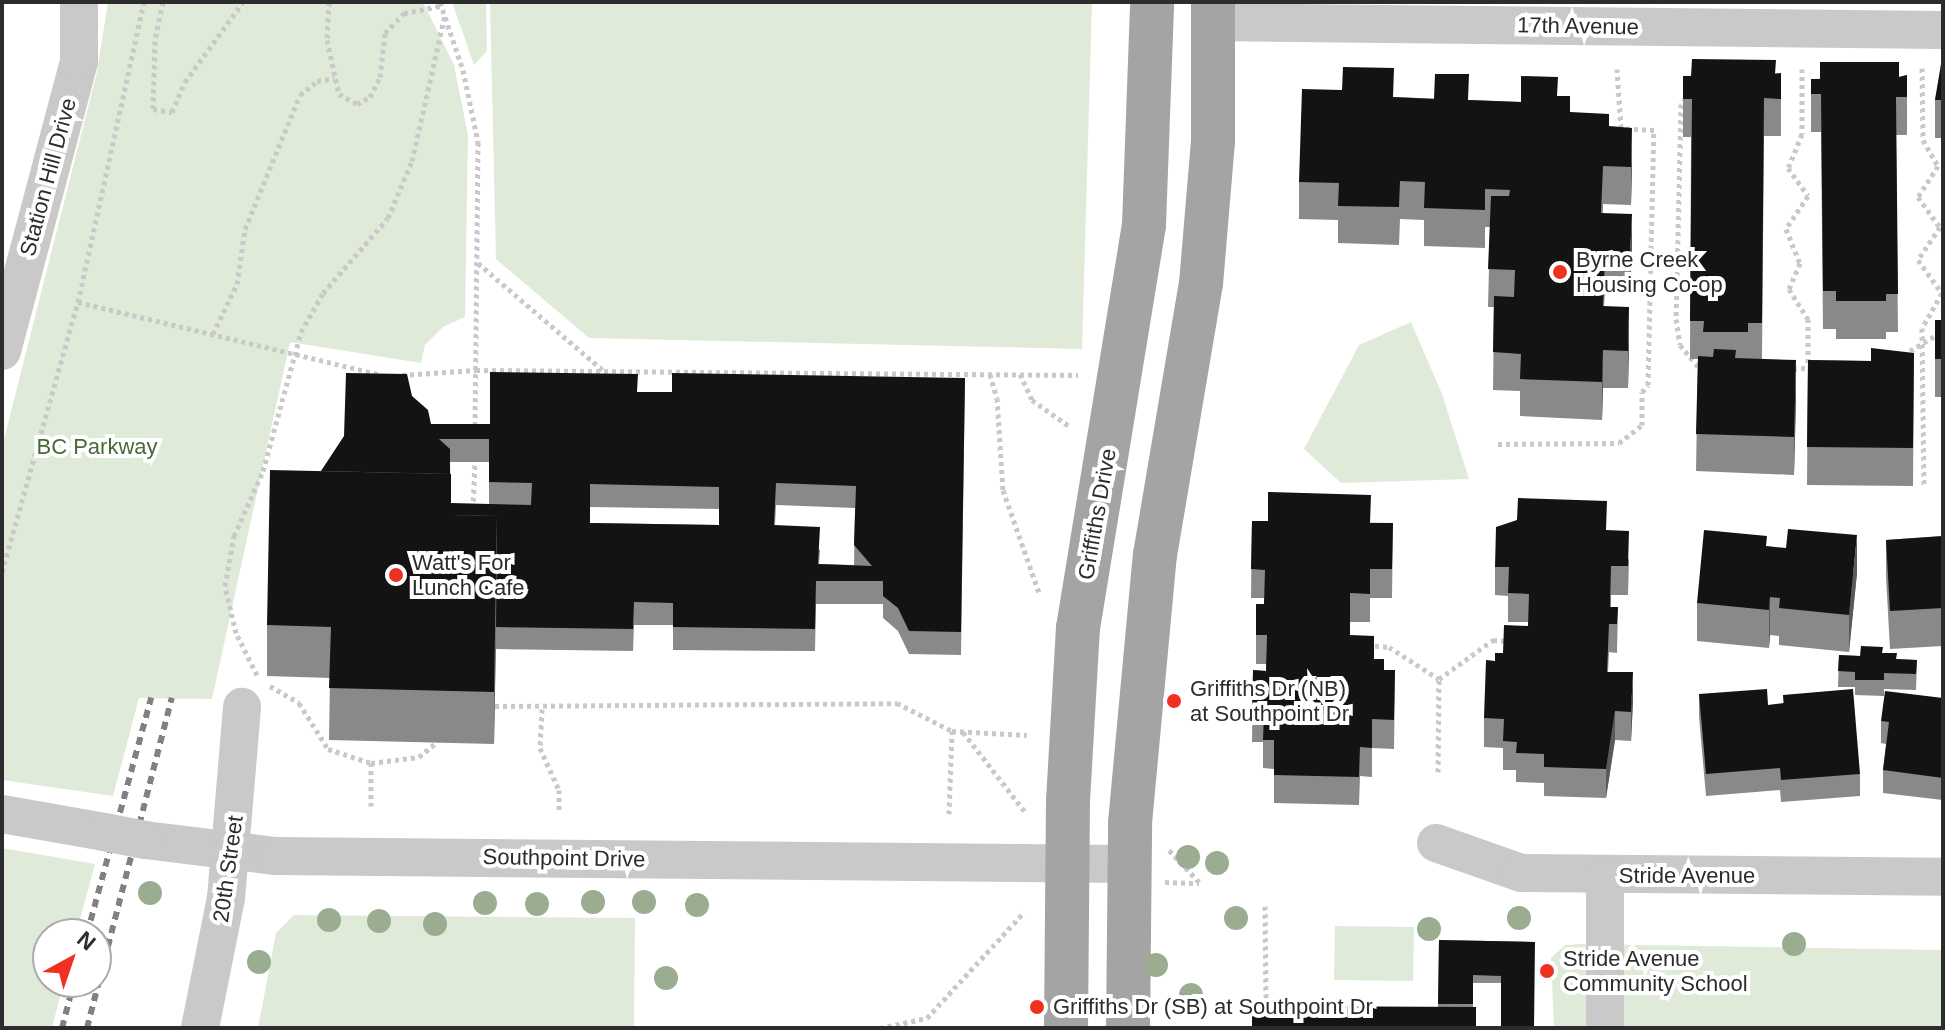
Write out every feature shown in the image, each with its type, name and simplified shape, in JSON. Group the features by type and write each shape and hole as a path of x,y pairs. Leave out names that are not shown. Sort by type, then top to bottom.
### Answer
{"main road":[{"name":"Griffiths Drive","path":"1066,1028 1067,864 1078,628 1144,225 1152,2"},
{"path":"1128,1028 1156,866 1155,555 1201,284 1213,141 1213,12"}],"street":[{"name":"Station Hill Drive","path":"2,351 79,61 79,2"},
{"name":"17th Avenue","path":"1213,12 1943,30"},
{"name":"20th Street","path":"200,1028 232,852 242,707"},
{"name":"Southpoint Drive","path":"2,814 232,852 1156,866"},
{"name":"Stride Avenue","path":"1436,843 1521,873 1943,877"},
{"path":"1605,875 1605,1028"}],"path":[{"path":"2,572 78,302 144,2"},
{"path":"163,2 155,41 153,109 172,112 185,82 243,2"},
{"path":"329,2 327,40 339,94 357,104 370,97 380,77 385,33 404,13 441,4 445,14 478,142 475,431"},
{"path":"437,742 419,757 371,763 328,749 299,703 259,680 236,633 225,586 234,536 263,471 294,354 323,293 388,218 412,161 445,14"},
{"path":"1922,68 1923,140 1938,166 1918,197 1940,227 1918,260 1942,293 1924,320 1921,347 1924,486"},
{"path":"1498,444 1619,443 1642,425 1642,392 1648,385 1654,130 1621,128 1617,69"},
{"path":"1802,69 1802,134 1788,168 1808,196 1786,229 1800,263 1789,289 1808,319 1808,366"},
{"path":"213,334 237,284 245,229 300,95 317,81 335,78"},
{"path":"1695,88 1681,104 1676,319 1686,354 1712,374"},
{"path":"477,262 604,371"},
{"path":"78,302 384,376"},
{"path":"1893,360 1921,347 1943,331"},
{"path":"1779,371 1820,367"},
{"path":"399,375 476,370 1078,375"},
{"path":"990,374 997,398 1003,490 1039,593"},
{"path":"1020,374 1032,400 1069,426"},
{"path":"473,513 475,462"},
{"path":"1439,679 1493,640 1517,642"},
{"path":"1363,645 1389,647 1439,679"},
{"path":"1438,772 1439,679"},
{"path":"495,706 542,709 897,703 952,731 1027,735"},
{"path":"542,709 540,748 559,790 559,810"},
{"path":"949,814 952,731"},
{"path":"963,731 1026,813"},
{"path":"371,763 371,806"},
{"path":"1156,866 1200,883 1156,866"},
{"path":"1265,906 1266,1001"},
{"path":"880,1028 927,1018 1024,912"}],"green space":[{"name":"BC Parkway","path":"108,2 423,2 454,65 468,135 465,317 443,327 425,345 421,363 290,342 212,699 139,698 113,796 2,780 2,447 97,72"},
{"path":"452,2 486,2 487,51 474,65"},
{"path":"490,2 1092,2 1082,349 589,338 496,259"},
{"path":"1411,322 1442,394 1469,479 1341,483 1304,449 1359,345"},
{"path":"2,848 95,864 80,918 32,918 32,998 60,998 52,1028 2,1028"},
{"path":"294,915 635,918 634,1028 258,1028 276,933"},
{"path":"1335,926 1414,927 1413,981 1334,980"},
{"path":"1565,945 1943,950 1943,1028 1554,1028 1551,958"}],"building":[{"path":"1942,58 1943,100 1935,100"},
{"path":"1692,59 1776,60 1775,74 1781,73 1781,99 1764,98 1762,323 1748,323 1748,332 1703,332 1704,321 1690,321 1692,99 1683,99 1683,76 1691,76"},
{"path":"1820,62 1899,62 1899,77 1907,75 1907,97 1896,97 1898,294 1886,294 1886,301 1836,301 1836,291 1823,291 1821,94 1811,94 1811,79 1820,79"},
{"name":"Byrne Creek Housing Co-op","path":"1343,67 1394,68 1393,97 1434,99 1435,74 1469,74 1468,100 1521,102 1521,76 1558,77 1557,96 1570,96 1570,112 1609,114 1609,126 1632,128 1631,167 1603,166 1601,213 1632,214 1630,256 1605,255 1603,306 1629,307 1628,351 1603,350 1602,382 1520,379 1521,354 1493,352 1494,296 1514,297 1515,270 1488,269 1491,196 1509,196 1510,190 1485,189 1485,210 1424,208 1425,182 1400,181 1399,207 1338,206 1339,183 1299,182 1302,89 1342,90"},
{"path":"1935,320 1943,320 1943,359 1935,359"},
{"path":"1871,348 1914,353 1913,448 1807,447 1808,360 1871,361"},
{"path":"1714,349 1736,350 1735,358 1796,360 1794,437 1696,434 1698,356 1713,357"},
{"path":"490,372 638,374 637,392 672,392 672,373 965,378 961,632 909,631 898,608 883,596 883,581 816,581 815,629 673,627 673,603 634,602 633,629 496,627 497,516 451,515 451,503 531,505 532,483 489,482 489,439 439,439 450,449 450,474 321,471 344,436 346,373 407,374 412,396 428,410 431,424 490,424","holes":["776,483 856,486 854,545 872,566 818,564 820,527 774,525","590,484 719,487 719,525 590,523"]},
{"path":"270,470 451,474 451,515 497,516 494,692 329,688 331,627 267,625"},
{"path":"1268,492 1371,495 1370,523 1393,523 1392,569 1370,569 1370,594 1350,593 1350,635 1374,636 1374,659 1384,659 1384,670 1395,670 1394,720 1372,719 1372,748 1360,747 1359,777 1274,775 1274,740 1263,740 1264,714 1252,713 1253,670 1266,671 1267,635 1256,635 1256,604 1264,604 1265,570 1251,569 1252,521 1268,521"},
{"path":"1518,498 1607,501 1606,530 1629,531 1628,566 1611,566 1610,607 1618,607 1617,624 1609,624 1607,672 1633,672 1631,712 1615,711 1606,769 1544,767 1544,754 1516,753 1517,742 1503,741 1504,719 1484,718 1486,660 1495,661 1495,653 1503,653 1504,625 1528,626 1529,594 1508,593 1509,567 1495,567 1496,527 1517,520"},
{"path":"1788,529 1857,535 1849,615 1779,608 1780,598 1770,597 1769,610 1697,603 1704,530 1767,536 1766,546 1786,548"},
{"path":"1943,536 1943,608 1890,611 1886,540"},
{"path":"1861,646 1883,647 1882,653 1897,653 1896,659 1917,660 1916,674 1884,673 1884,680 1855,680 1855,672 1838,671 1839,655 1860,656"},
{"path":"1767,689 1768,705 1784,703 1783,695 1853,689 1860,774 1781,780 1780,768 1706,774 1699,694"},
{"path":"1885,691 1943,698 1943,778 1883,770 1889,722 1881,721"},
{"path":"1439,940 1535,942 1534,1028 1501,1028 1501,976 1473,975 1473,1004 1438,1004"},
{"path":"1252,1006 1476,1007 1476,1028 1252,1028"}],"railway":[{"path":"91,918 151,698"},
{"path":"87,1028 172,698"},
{"path":"62,1028 70,998"}],"place":[{"name":"Byrne Creek Housing Co-op","path":"1560,272"},
{"name":"Watt's For Lunch Cafe","path":"396,575"},
{"name":"Griffiths Dr (NB) at Southpoint Dr","path":"1174,701"},
{"name":"Stride Avenue Community School","path":"1547,971"},
{"name":"Griffiths Dr (SB) at Southpoint Dr","path":"1037,1007"}]}
